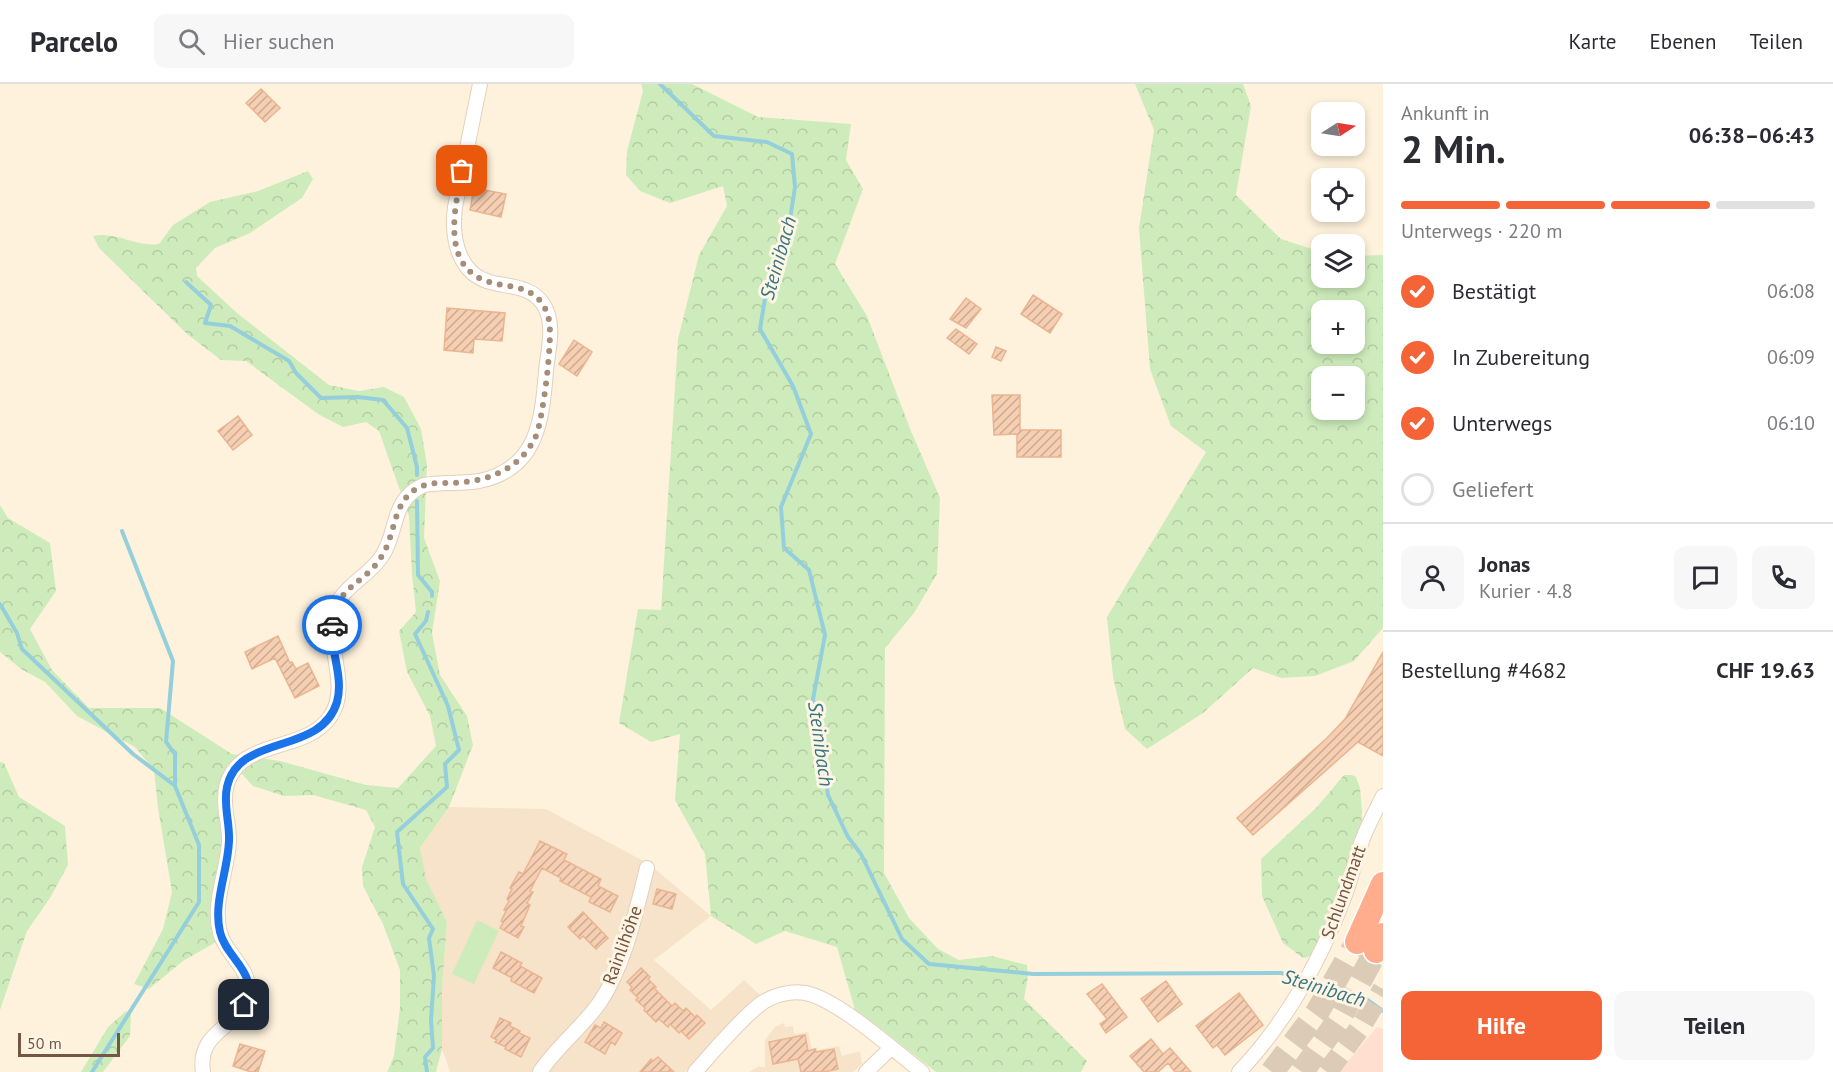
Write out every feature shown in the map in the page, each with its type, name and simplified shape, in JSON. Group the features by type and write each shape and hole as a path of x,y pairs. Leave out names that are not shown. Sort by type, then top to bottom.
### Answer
{"highway":[{"path":"1372,943 1383,884"}],"street":[{"path":"203,1072 202,1059 205,1047 212,1037 242,1010 249,991 245,973 222,938 218,918 229,843 225,798 231,776 240,764 252,755 310,734 330,718 337,703 339,688 332,638 334,610 345,591 380,559 387,547 398,510 405,498 424,485 479,481 502,472 523,456 532,444 539,428 543,410 550,335 550,321 545,307 530,292 493,283 477,276 463,261 454,239 455,207 480,84"},
{"name":"Schlundmatt","path":"1239,1072 1270,1036 1310,973 1336,918 1369,822 1383,796"},
{"name":"Rainlihöhe","path":"540,1072 600,1002 611,982 629,933 647,868"},
{"path":"695,1072 759,1005 786,993 806,993 827,1001 922,1072"},
{"path":"867,1072 891,1048"}],"shaded area":[{"path":"449,807 546,809 649,864 711,916 654,960 711,1010 744,980 761,996 685,1072 450,1072 442,1049 442,989 447,922 425,879 420,848"},
{"path":"784,1023 785,1027 793,1026 794,1034 808,1032 812,1049 839,1046 842,1056 860,1051 862,1064 853,1072 749,1072 759,1066 765,1067 765,1040 775,1027"},
{"path":"1377,1027 1383,1029 1383,1072 1339,1072"}],"green space":[{"path":"641,84 692,84 758,117 851,124 846,160 863,189 835,264 867,316 911,431 940,498 937,574 914,613 885,648 884,873 909,918 938,949 959,960 992,956 1027,965 1028,976 1024,999 1087,1061 1081,1072 936,1072 855,1010 837,947 785,931 756,944 711,916 705,854 675,800 680,734 651,742 619,723 638,609 661,610 678,339 699,255 727,206 723,186 670,203 640,191 626,175 627,151 643,91"},
{"path":"1135,84 1243,84 1251,106 1236,195 1281,239 1311,249 1311,288 1365,288 1365,256 1383,255 1383,628 1354,661 1315,676 1281,678 1253,668 1203,713 1147,749 1125,729 1113,677 1107,617 1206,452 1171,426 1150,369 1139,228 1154,130"},
{"path":"308,171 313,179 302,198 250,233 215,248 196,268 197,276 237,313 329,385 359,391 384,387 404,397 421,429 427,465 424,538 440,581 432,633 440,675 467,716 473,745 449,807 420,848 426,879 447,922 442,989 442,1049 436,1072 387,1072 394,1056 400,1008 400,970 383,924 363,886 362,867 375,827 366,810 313,795 284,796 253,786 238,770 253,757 280,761 366,785 398,788 436,746 430,716 407,672 399,631 416,612 409,516 379,431 366,422 343,427 318,414 246,361 221,360 187,334 99,248 93,236 110,236 159,244 173,225 210,202 258,191"},
{"path":"0,505 8,518 50,543 56,591 30,629 52,670 89,708 160,708 232,754 243,756 234,766 226,828 218,941 183,961 149,989 134,984 163,929 172,892 154,770 135,747 77,716 45,682 21,669 0,652"},
{"path":"0,762 4,763 19,797 65,826 68,865 50,898 27,931 0,1010"},
{"path":"1344,775 1356,777 1360,788 1361,835 1337,904 1313,954 1303,958 1283,943 1262,896 1261,859 1317,807"},
{"path":"477,920 499,931 474,984 452,974"},
{"path":"126,1011 131,1015 130,1036 103,1072 81,1072 108,1027"}],"building":[{"path":"261,89 280,108 265,122 246,103"},
{"path":"474,188 506,194 501,217 470,210"},
{"path":"1033,295 1062,314 1050,333 1021,314"},
{"path":"966,298 981,309 966,328 950,319"},
{"path":"447,308 505,313 502,341 474,339 473,353 444,350"},
{"path":"956,329 977,344 969,354 947,338"},
{"path":"574,340 592,352 577,376 559,364"},
{"path":"996,347 1006,351 1001,361 992,357"},
{"path":"992,395 1020,395 1020,430 1061,430 1061,457 1017,457 1017,434 994,435"},
{"path":"238,416 252,435 233,450 218,431"},
{"path":"278,636 290,663 292,662 296,669 308,663 319,686 295,698 275,658 252,669 245,652"},
{"path":"1383,652 1383,756 1358,742 1253,835 1237,818 1327,738 1345,719"},
{"path":"540,841 567,854 564,860 601,879 598,886 618,896 610,912 589,902 591,897 560,881 561,878 542,868 530,891 533,892 527,903 530,905 521,926 524,927 518,938 500,928 506,911 504,910 509,901 507,899 512,889 510,888 519,872 523,874"},
{"path":"657,889 676,894 672,909 653,904"},
{"path":"583,912 608,938 596,949 583,936 580,939 568,927"},
{"path":"501,952 522,963 520,966 542,978 534,993 493,968"},
{"path":"641,968 650,977 648,979 656,987 654,988 672,1006 675,1003 683,1011 686,1008 705,1023 689,1039 670,1024 668,1027 659,1019 656,1022 636,1000 638,998 630,990 632,987 627,982"},
{"path":"1166,981 1182,1004 1158,1022 1141,999"},
{"path":"1102,984 1127,1017 1106,1033 1100,1024 1107,1019 1087,994"},
{"path":"1239,993 1263,1025 1225,1055 1217,1045 1213,1048 1196,1026"},
{"path":"500,1018 511,1023 510,1026 520,1031 519,1033 530,1038 521,1057 505,1049 506,1047 495,1042 497,1040 491,1037"},
{"path":"604,1022 622,1033 615,1045 611,1042 605,1054 585,1042 595,1025 601,1028"},
{"path":"805,1035 808,1051 834,1049 838,1069 824,1072 801,1072 798,1059 773,1064 769,1042"},
{"path":"1151,1039 1163,1054 1170,1048 1191,1072 1175,1072 1168,1063 1158,1072 1144,1072 1130,1056"},
{"path":"240,1044 265,1051 258,1072 233,1066"},
{"path":"658,1057 674,1072 640,1072 651,1059 653,1061"}],"waterway":[{"name":"Steinibach","path":"660,84 714,136 767,142 792,154 795,187 787,239 768,280 760,329 793,386 811,434 781,507 784,548 809,570 825,635 813,699 828,795 848,837 861,854 902,939 929,964 1033,974 1281,973 1302,978"},
{"path":"186,282 211,305 205,323 230,326 289,361 296,373 321,398 358,397 383,400 407,428 417,475"},
{"path":"417,501 418,575 432,592 432,596"},
{"path":"92,1072 199,902 199,845 175,786 175,754 166,742 173,661 122,531"},
{"path":"0,604 17,633 22,649 133,754 174,785"},
{"path":"427,1072 425,1057 433,1048 431,1020 434,976 429,938 433,929 403,884 397,832 447,787 445,764 459,750 448,706 415,634 426,621 428,612"},
{"name":"Steinibach","path":"1310,979 1345,994 1366,999 1383,1011"}],"tunnel":[{"path":"1272,1072 1318,1011 1357,942"},
{"path":"1302,1072 1340,1018 1376,951"},
{"path":"1327,1072 1360,1028 1383,989"}],"way so far":[{"path":"332,625 334,610 345,591 384,554 398,510 410,494 424,485 479,481 510,468 532,444 539,428 543,410 550,321 542,302 530,292 481,279 472,273 463,261 454,239 453,230 462,171"}],"route":[{"path":"244,1005 249,991 247,978 242,967 225,945 219,931 218,910 229,843 226,790 231,776 246,759 258,752 310,734 330,718 337,703 339,688 332,625"}]}
